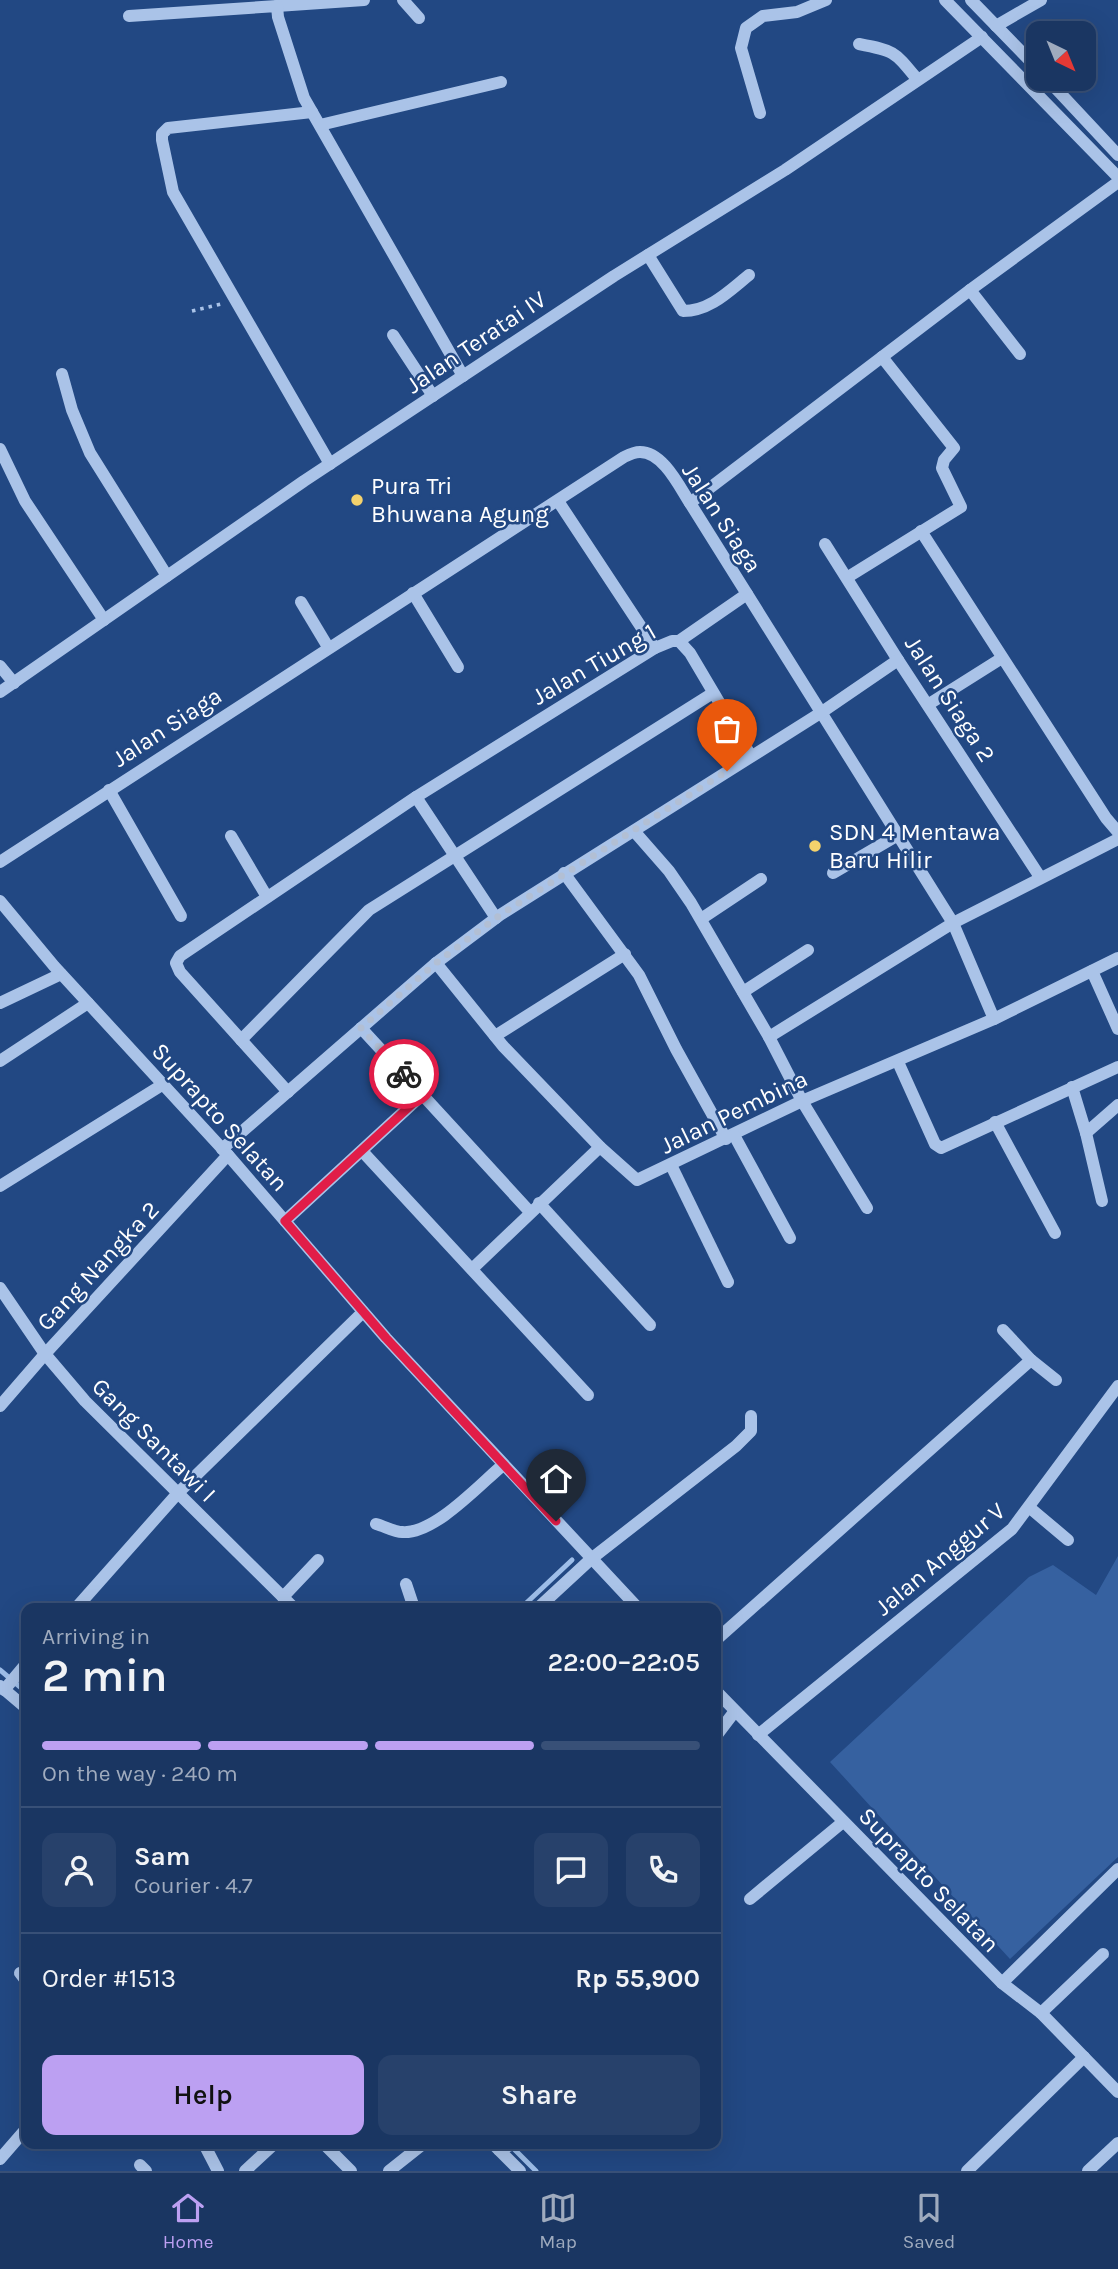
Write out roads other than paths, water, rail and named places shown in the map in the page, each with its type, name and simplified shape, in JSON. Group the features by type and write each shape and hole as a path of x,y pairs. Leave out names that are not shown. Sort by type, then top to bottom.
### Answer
{"street":[{"path":"129,16 364,0"},
{"path":"403,0 419,18"},
{"path":"760,113 741,48 746,28 763,16 797,12 826,0"},
{"path":"945,0 1118,177"},
{"path":"996,26 1041,0"},
{"path":"975,2 1026,57"},
{"path":"277,6 278,17 297,75 312,112 463,376"},
{"name":"Jalan Teratai IV","path":"0,692 330,464 648,255 785,170 982,37"},
{"path":"859,44 889,50 898,56 917,79"},
{"path":"320,125 501,82"},
{"path":"1058,91 1118,155"},
{"path":"312,112 168,128 162,134 173,192 330,464"},
{"path":"690,503 970,290 1118,182"},
{"path":"648,255 683,312 712,305 749,275"},
{"path":"970,290 1020,354"},
{"path":"393,335 433,396"},
{"path":"848,577 961,507 942,468 944,460 954,448 882,357"},
{"path":"62,374 72,410 90,453 167,576"},
{"path":"0,449 24,501 104,620"},
{"name":"Jalan Siaga","path":"0,862 624,457 641,452 654,457 667,469 822,712 953,923 994,1019"},
{"path":"558,501 655,648"},
{"path":"921,531 1106,818 1118,832"},
{"name":"Jalan Siaga 2","path":"825,544 1040,877"},
{"path":"413,593 458,667"},
{"path":"679,641 747,594"},
{"path":"300,602 328,647"},
{"name":"Jalan Tiung 1","path":"242,1040 180,972 176,963 180,956 416,797 655,648 679,641 690,653 751,756"},
{"path":"929,704 1002,658"},
{"name":"Gang Nangka 2","path":"0,1406 225,1152 288,1092 436,963 496,918 564,873 822,712 898,660"},
{"path":"0,666 14,683"},
{"path":"288,1092 242,1040 363,915 455,854 713,693"},
{"path":"109,790 181,916"},
{"path":"416,797 496,918"},
{"path":"634,831 680,885 769,1037 802,1101 867,1208"},
{"path":"833,873 898,835"},
{"path":"231,836 267,897"},
{"path":"769,1037 953,923 1118,839"},
{"path":"564,873 625,954 651,996 676,1049 790,1238"},
{"path":"701,919 761,879"},
{"name":"Suprapto Selatan","path":"0,901 61,974 225,1152 363,1312 633,1603"},
{"path":"743,992 808,950"},
{"path":"495,1036 625,954"},
{"name":"Jalan Pembina","path":"436,963 495,1036 600,1147 637,1180 802,1101 994,1019 1118,958"},
{"path":"1092,971 1118,1029"},
{"path":"0,1003 61,974"},
{"path":"0,1061 88,1003"},
{"path":"361,1028 650,1325"},
{"path":"898,1062 937,1147 943,1148 1118,1067"},
{"path":"0,1186 162,1084"},
{"path":"1072,1087 1102,1201"},
{"path":"285,1221 423,1094"},
{"path":"1086,1133 1118,1104"},
{"path":"995,1122 1055,1233"},
{"path":"472,1269 600,1147"},
{"path":"362,1151 587,1395"},
{"path":"671,1165 728,1282"},
{"name":"Gang Santawi I","path":"0,1288 45,1354 85,1401 289,1603"},
{"path":"80,1603 177,1493 363,1312"},
{"path":"1003,1330 1031,1360 1056,1380"},
{"path":"721,1636 1031,1360"},
{"name":"Jalan Anggur V","path":"758,1735 1002,1538 1030,1508 1118,1386"},
{"path":"543,1603 591,1559 736,1446 751,1431 751,1416"},
{"path":"376,1524 403,1532 423,1529 445,1515 503,1465"},
{"path":"1030,1508 1068,1540"},
{"path":"283,1597 318,1560"},
{"path":"406,1584 412,1603"},
{"path":"21,1670 8,1684 21,1701"},
{"name":"Suprapto Selatan","path":"721,1696 1002,1983 1041,2013 1118,2092"},
{"path":"721,1729 735,1711"},
{"path":"750,1899 843,1822"},
{"path":"1002,1983 1118,1869"},
{"path":"1041,2013 1104,1955"},
{"path":"967,2171 1084,2057"},
{"path":"0,2159 21,2135"},
{"path":"1088,2171 1118,2143"},
{"path":"207,2149 218,2171"},
{"path":"245,2171 269,2149"},
{"path":"329,2149 351,2171"},
{"path":"389,2171 417,2149"},
{"path":"498,2149 520,2171"}],"waterway":[{"path":"526,1603 572,1560"},
{"path":"0,1670 21,1688"},
{"path":"514,2149 536,2171"}],"place":[{"name":"Pura Tri Bhuwana Agung","path":"357,500"},
{"name":"SDN 4 Mentawa Baru Hilir","path":"815,846"}]}
